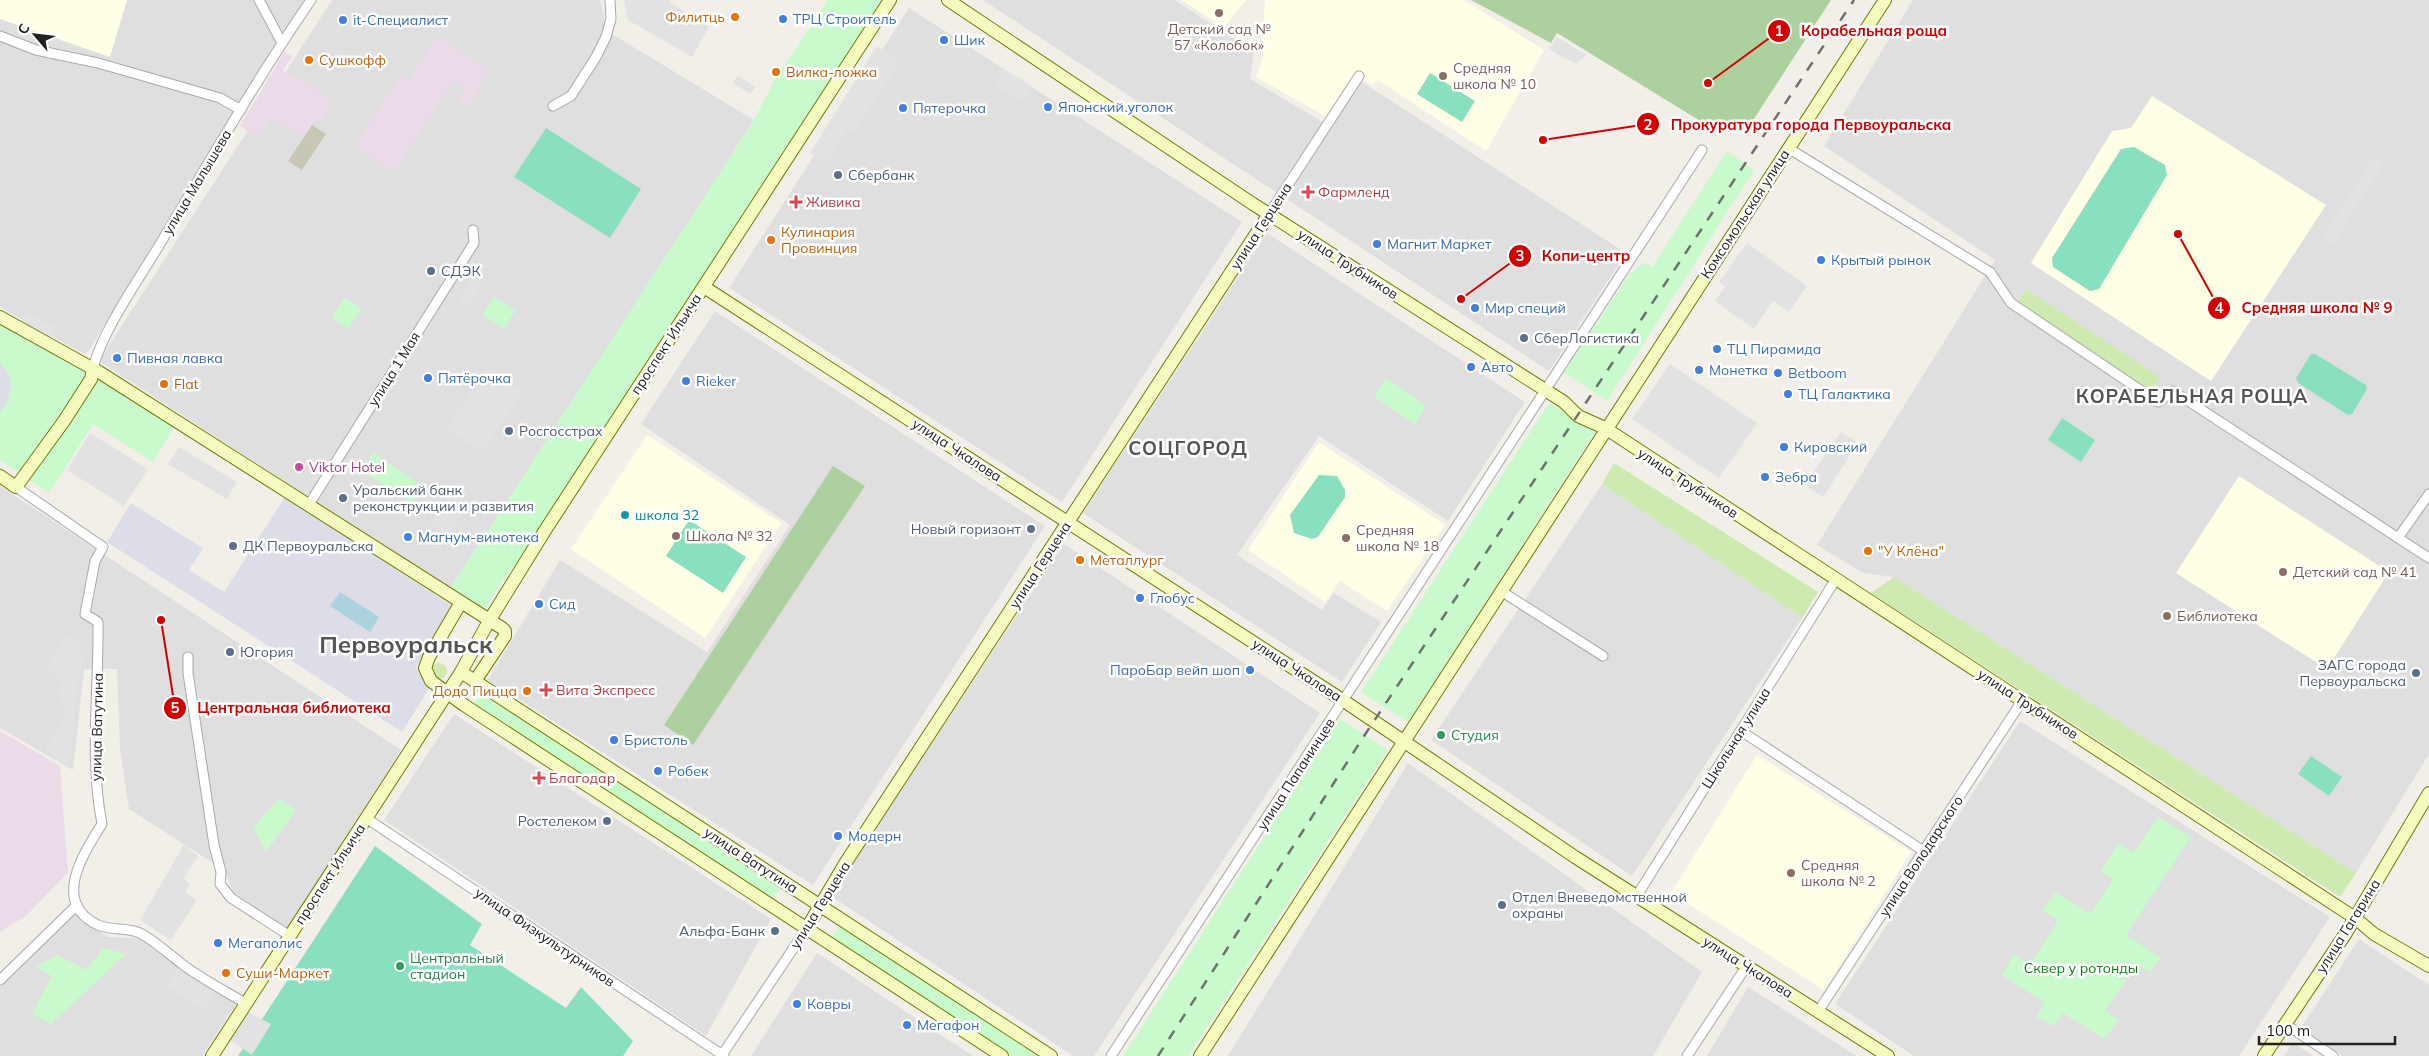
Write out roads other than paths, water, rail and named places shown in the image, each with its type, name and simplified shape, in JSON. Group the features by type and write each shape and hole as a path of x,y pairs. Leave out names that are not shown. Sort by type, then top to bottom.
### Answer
{"street":[{"path":"260,0 282,43"},
{"name":"улица Малышева","path":"94,369 96,355 126,301 282,43 311,0"},
{"path":"553,106 571,96 606,37 611,19 610,0"},
{"name":"проспект Ильича","path":"212,1056 461,672 489,621 657,356 704,287 890,0"},
{"name":"улица Трубников","path":"948,0 1269,214 1564,402 1578,416 1605,428 2354,918 2374,934 2429,966"},
{"name":"Комсомольская улица","path":"1605,428 1885,0"},
{"path":"0,36 36,50 98,63 220,98 241,110"},
{"name":"улица Герцена","path":"723,1056 1359,76"},
{"path":"1788,148 1990,272 2011,303 2158,402 2173,391 2429,558"},
{"name":"улица Папанинцев","path":"1111,1056 1702,150"},
{"name":"улица 1 Мая","path":"308,506 474,243 473,230"},
{"name":"улица Чкалова","path":"704,287 1344,701 1389,733 1404,740 1473,790 1636,897 1818,1010 1888,1056"},
{"path":"0,317 94,369 505,632 505,636 476,681 448,692 431,681 425,668 429,657 460,604"},
{"path":"16,487 64,421 91,379 94,369"},
{"path":"1200,1056 1605,428"},
{"name":"улица Ватутина","path":"0,476 104,547 95,561 85,614 98,622 94,771 102,824 83,854 74,880 77,905"},
{"path":"2398,538 2429,494"},
{"name":"Школьная улица","path":"1636,897 1836,579"},
{"path":"1500,591 1603,656"},
{"path":"188,657 188,673 214,845 221,872 220,884 230,898 290,936"},
{"name":"улица Ватутина","path":"461,672 1052,1056"},
{"name":"улица Ватутина","path":"448,692 464,705 1002,1056"},
{"name":"улица Володарского","path":"1818,1010 1925,852 2022,701"},
{"path":"1741,731 1925,852"},
{"name":"улица Гагарина","path":"2264,1056 2354,918 2429,793"},
{"name":"улица Физкультурников","path":"366,818 723,1056"},
{"path":"0,980 77,905 86,918 99,925 115,930 140,933 183,964 247,1004"},
{"path":"1687,1056 1746,967"},
{"path":"2285,1024 2334,1056"}],"water":[{"path":"340,592 379,617 370,632 330,606"}],"railway":[{"path":"1158,1056 1366,733 1854,0"}],"place":[{"name":"Детский сад № 57 «Колобок»","path":"1219,13"},
{"name":"Филитць","path":"735,17"},
{"name":"ТРЦ Строитель","path":"783,19"},
{"name":"it-Специалист","path":"343,20"},
{"name":"Шик","path":"944,40"},
{"name":"Сушкофф","path":"309,60"},
{"name":"Вилка-ложка","path":"776,72"},
{"name":"Средняя школа № 10","path":"1443,76"},
{"name":"Корабельная роща","path":"1708,83"},
{"name":"Японский уголок","path":"1048,107"},
{"name":"Пятерочка","path":"903,108"},
{"name":"Прокуратура города Первоуральска","path":"1543,140"},
{"name":"Сбербанк","path":"838,175"},
{"name":"Фармленд","path":"1308,192"},
{"name":"Живика","path":"796,202"},
{"name":"Средняя школа № 9","path":"2178,234"},
{"name":"Кулинария Провинция","path":"771,240"},
{"name":"Магнит Маркет","path":"1377,244"},
{"name":"Крытый рынок","path":"1821,260"},
{"name":"СДЭК","path":"431,271"},
{"name":"Копи-центр","path":"1461,299"},
{"name":"Мир специй","path":"1475,308"},
{"name":"СберЛогистика","path":"1524,338"},
{"name":"ТЦ Пирамида","path":"1717,349"},
{"name":"Пивная лавка","path":"117,358"},
{"name":"Авто","path":"1471,367"},
{"name":"Монетка","path":"1699,370"},
{"name":"Betboom","path":"1778,373"},
{"name":"Пятёрочка","path":"428,378"},
{"name":"Rieker","path":"686,381"},
{"name":"Flat","path":"164,384"},
{"name":"ТЦ Галактика","path":"1788,394"},
{"name":"Росгосстрах","path":"509,431"},
{"name":"Кировский","path":"1784,447"},
{"name":"Viktor Hotel","path":"299,467"},
{"name":"Зебра","path":"1765,477"},
{"name":"Уральский банк реконструкции и развития","path":"343,498"},
{"name":"школа 32","path":"625,515"},
{"name":"Новый горизонт","path":"1031,529"},
{"name":"Школа № 32","path":"676,536"},
{"name":"Магнум-винотека","path":"408,537"},
{"name":"Средняя школа № 18","path":"1346,538"},
{"name":"ДК Первоуральска","path":"233,546"},
{"name":"\"У Клёна\"","path":"1868,551"},
{"name":"Металлург","path":"1080,560"},
{"name":"Детский сад № 41","path":"2283,572"},
{"name":"Глобус","path":"1140,598"},
{"name":"Сид","path":"539,604"},
{"name":"Библиотека","path":"2167,616"},
{"name":"Центральная библиотека","path":"161,620"},
{"name":"Югория","path":"230,652"},
{"name":"ПароБар вейп шоп","path":"1250,670"},
{"name":"ЗАГС города Первоуральска","path":"2416,673"},
{"name":"Вита Экспресс","path":"546,690"},
{"name":"Додо Пицца","path":"527,691"},
{"name":"Студия","path":"1441,735"},
{"name":"Бристоль","path":"614,740"},
{"name":"Робек","path":"658,771"},
{"name":"Благодар","path":"539,778"},
{"name":"Ростелеком","path":"607,821"},
{"name":"Модерн","path":"838,836"},
{"name":"Средняя школа № 2","path":"1791,873"},
{"name":"Отдел Вневедомственной охраны","path":"1502,905"},
{"name":"Альфа-Банк","path":"775,931"},
{"name":"Мегаполис","path":"218,943"},
{"name":"Центральный стадион","path":"400,966"},
{"name":"Суши-Маркет","path":"226,973"},
{"name":"Ковры","path":"797,1004"},
{"name":"Мегафон","path":"907,1025"}],"district":[{"name":"КОРАБЕЛЬНАЯ РОЩА","path":"2192,396"},
{"name":"СОЦГОРОД","path":"1188,448"},
{"name":"Первоуральск","path":"406,644"}],"park label":[{"name":"Сквер у ротонды","path":"2081,968"}]}
